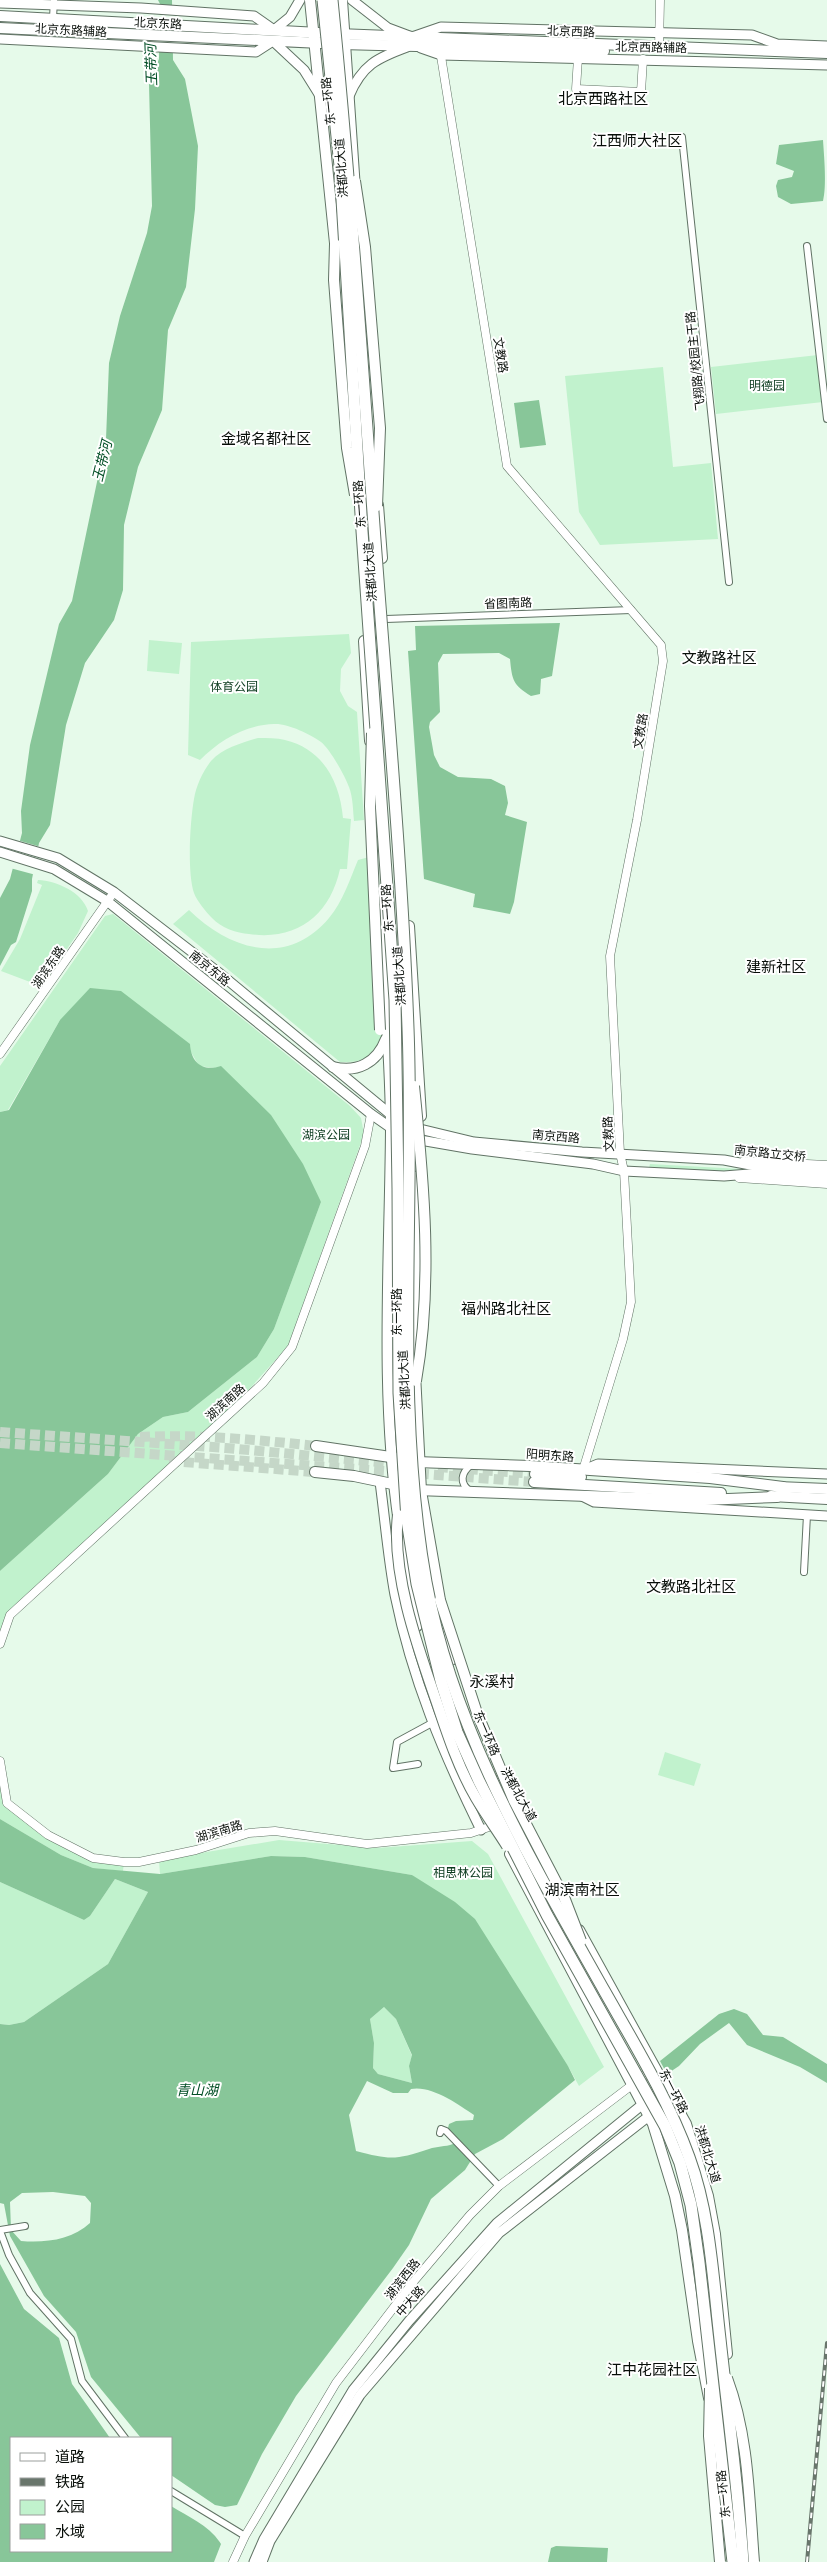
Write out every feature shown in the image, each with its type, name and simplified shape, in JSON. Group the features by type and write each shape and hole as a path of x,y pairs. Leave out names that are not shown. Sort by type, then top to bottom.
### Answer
{"highway":[{"name":"东一环路","path":"323,0 340,166 362,531 395,1000 399,1393 407,1520 417,1584 430,1643 455,1723 479,1781 524,1872 665,2126 680,2163 691,2205 699,2262 710,2374 733,2562"},
{"name":"东一环路","path":"332,0 349,167 409,1037 410,1393 418,1519 427,1583 450,1678 472,1735 523,1843 666,2106 691,2161 701,2202 711,2258 743,2562"}],"main road":[{"path":"274,30 290,17 300,0"},
{"name":"洪都北大道","path":"310,0 335,244 359,556 383,1036 388,1056 391,1128 387,1344 391,1456 410,1593 428,1666 440,1702 470,1773 533,1901 643,2104 667,2170 682,2230 698,2341 711,2408 728,2562"},
{"name":"洪都北大道","path":"342,0 420,1092 414,1354 421,1491 444,1632 457,1683 490,1767 686,2124 708,2196 715,2234 750,2562"},
{"path":"352,0 388,28 412,41"},
{"name":"北京东路辅路","path":"0,3 54,2 254,16 274,30"},
{"name":"北京东路","path":"0,16 313,32"},
{"name":"北京西路辅路","path":"349,96 359,76 369,64 441,27 659,31 752,35 777,44 827,46"},
{"name":"北京东路","path":"0,28 315,43"},
{"name":"北京西路","path":"313,32 345,39"},
{"name":"北京东路辅路","path":"0,39 256,52 273,42"},
{"name":"北京西路","path":"315,43 345,39 827,53"},
{"name":"北京西路","path":"412,41 440,51 827,58"},
{"path":"273,42 304,70 320,98"},
{"name":"北京西路辅路","path":"440,51 578,58 827,65"},
{"path":"354,181 365,247 380,428 375,539"},
{"path":"335,244 334,280 347,448 362,531"},
{"path":"333,1067 342,1069 360,1068 369,1063 383,1036 370,806 373,667"},
{"name":"南京东路","path":"0,841 73,865 114,892 218,972 390,1114"},
{"name":"南京东路","path":"0,852 54,868 107,900 371,1114 391,1128"},
{"path":"409,1037 425,1194 423,1339 416,1382"},
{"name":"南京西路","path":"390,1114 420,1134 472,1149 593,1164 624,1171 724,1176"},
{"name":"南京西路","path":"391,1128 474,1142 724,1160"},
{"name":"南京路立交桥","path":"724,1160 761,1167 827,1171"},
{"name":"南京路立交桥","path":"724,1176 762,1173 827,1177"},
{"name":"阳明东路","path":"316,1446 391,1456 421,1463 710,1478 783,1487"},
{"path":"583,1470 598,1464 827,1474"},
{"name":"阳明东路","path":"315,1472 380,1482 421,1491 577,1494 704,1500 777,1497"},
{"name":"阳明东路","path":"827,1489 535,1478 777,1497 827,1499"},
{"path":"380,1482 395,1594 410,1655 432,1723 446,1758 480,1830"},
{"path":"577,1494 594,1502 827,1516"},
{"path":"398,1515 396,1534 405,1596 415,1638 455,1755 476,1798 524,1872"},
{"path":"440,1600 477,1713 514,1801 564,1897 591,1965"},
{"name":"中大路","path":"254,2562 264,2539 353,2390 408,2321 497,2222 643,2104"},
{"name":"中大路","path":"262,2562 270,2541 360,2395 499,2233 648,2116"},
{"path":"723,2367 738,2409 746,2457 754,2562"},
{"path":"710,2374 709,2436 720,2562"}],"street":[{"path":"659,47 660,0"},
{"path":"53,18 54,2"},
{"name":"文教路","path":"440,51 507,466 661,645 663,661 637,820 610,956 620,1153 624,1171 631,1302 623,1339 583,1470"},
{"path":"578,58 576,89 641,92 643,60"},
{"name":"飞翔路/校园主干路","path":"682,137 729,582"},
{"path":"807,246 827,419"},
{"name":"省图南路","path":"386,619 631,610"},
{"name":"湖滨东路","path":"0,1054 114,892"},
{"name":"湖滨南路","path":"0,1644 10,1615 263,1383 292,1347 365,1146 371,1114"},
{"name":"南京路立交桥","path":"724,1160 827,1165"},
{"name":"南京路立交桥","path":"724,1176 827,1184"},
{"path":"471,1465 464,1470 462,1479 464,1487 472,1492"},
{"path":"804,1572 808,1515"},
{"path":"418,1764 393,1768 397,1742 432,1723"},
{"name":"湖滨南路","path":"0,1761 7,1803 48,1835 93,1858 139,1862 196,1850 249,1833 275,1831 367,1844 471,1833 495,1825"},
{"name":"湖滨西路","path":"233,2562 245,2536 336,2383 414,2281 470,2215 499,2186 654,2068"},
{"path":"443,2132 499,2186"},
{"path":"25,2226 2,2230 9,2255 30,2293 70,2339 82,2380 124,2437"},
{"path":"172,2492 245,2536"}],"green space":[{"name":"明德园","path":"818,355 823,402 716,414 711,367"},
{"path":"663,367 673,467 711,463 718,539 600,545 579,512 565,376"},
{"name":"体育公园","path":"349,634 351,653 341,669 340,691 348,706 357,712 364,820 354,821 349,787 329,750 321,742 292,727 274,724 253,727 225,740 200,760 188,755 191,642"},
{"path":"149,640 182,643 179,674 147,671"},
{"path":"258,738 282,739 298,744 310,751 327,769 333,780 338,792 343,818 351,819 347,869 340,869 328,900 319,912 296,929 266,935 234,931 220,925 197,899 190,873 190,833 194,799 196,789 203,774 216,756 233,746"},
{"path":"369,857 382,1037 374,1050 361,1060 340,1062 173,924 189,910 222,935 240,943 259,948 277,948 295,943 313,934 329,918 342,897 358,860"},
{"path":"38,880 61,885 75,893 85,904 88,911 78,933 44,982 38,985 1,971 20,939 42,885 37,883"},
{"name":"湖滨公园","path":"113,914 350,1106 361,1118 364,1134 288,1346 244,1395 7,1614 0,1632 0,1571 108,1474 138,1434 163,1417 188,1412 257,1357 274,1329 321,1202 215,1068 199,1066 191,1052 60,1020 8,1110 0,1112 0,1066 105,916"},
{"path":"650,1164 741,1169 740,1172 649,1168"},
{"path":"665,1752 701,1764 694,1786 658,1775"},
{"path":"0,1761 7,1803 19,1814 93,1858 124,1862 123,1871 93,1868 61,1855 0,1819"},
{"name":"相思林公园","path":"279,1840 377,1848 472,1841 488,1854 604,2067 579,2086 568,2066 412,1875 305,1857 271,1856 160,1874 159,1860"},
{"path":"115,1879 148,1892 108,1964 24,2022 9,2025 0,2024 0,1882 84,1920 90,1916"},
{"path":"384,2007 396,2019 412,2056 409,2066 412,2083 378,2074 373,2068 374,2043 370,2019"}],"water":[{"name":"玉带河","path":"158,0 172,0 173,60 185,79 198,146 195,209 186,287 168,330 162,410 138,467 124,525 123,590 114,620 85,663 66,725 50,825 39,843 32,879 32,891 16,942 11,945 0,966 0,898 10,879 22,833 21,811 30,745 59,624 72,601 106,439 109,363 120,316 147,233 152,206 149,84 159,59 160,4"},
{"path":"823,140 825,179 823,201 791,204 778,197 776,186 778,180 792,177 794,171 776,164 779,145"},
{"path":"539,400 546,445 520,448 514,403"},
{"path":"560,623 552,676 541,679 540,694 531,696 520,689 514,681 510,659 499,653 443,654 438,663 440,712 430,722 429,727 434,755 440,767 458,777 491,779 505,786 508,803 505,815 527,822 514,902 510,914 473,907 475,894 424,879 408,651 416,650 415,626"},
{"path":"90,988 121,991 190,1044 193,1056 199,1064 209,1068 221,1066 271,1115 303,1164 321,1202 274,1329 257,1357 188,1412 163,1417 138,1434 108,1474 0,1571 0,1112 9,1110 60,1020"},
{"name":"青山湖","path":"0,1819 61,1855 93,1868 160,1874 271,1856 305,1857 412,1875 455,1902 475,1919 575,2080 503,2139 475,2154 465,2170 431,2199 409,2245 296,2396 262,2454 237,2505 225,2507 215,2505 172,2476 172,2437 140,2437 91,2377 76,2332 44,2296 10,2236 4,2204 0,2203 0,2024 9,2025 24,2022 108,1964 148,1892 115,1879 90,1916 84,1920 0,1882","holes":["384,2007 396,2019 412,2055 409,2066 412,2083 378,2074 373,2068 374,2043 370,2019","367,2081 393,2093 408,2093 411,2089 427,2090 436,2093 474,2115 473,2120 456,2121 449,2124 448,2128 455,2138 453,2144 447,2146 393,2158 356,2151 349,2115","53,2192 85,2196 91,2203 90,2223 67,2237 49,2241 21,2241 11,2230 10,2202 22,2193"]},
{"path":"734,2009 747,2014 763,2035 783,2037 827,2064 827,2083 800,2067 747,2045 729,2023 700,2044 679,2066 667,2074 660,2061 719,2014"},
{"path":"0,2264 24,2309 59,2338 72,2384 109,2437 10,2437 10,2552 172,2552 172,2507 199,2522 221,2544 214,2562 0,2562"},
{"path":"556,2546 608,2548 607,2562 548,2562 551,2548"}],"pier":[{"path":"158,15 175,15 175,44 157,43"},
{"path":"17,840 41,847 36,875 10,868"}],"tunnel":[{"path":"0,1432 226,1448 411,1465"},
{"path":"140,1437 206,1437 316,1446"},
{"path":"0,1443 534,1482"},
{"path":"169,1461 315,1472"},
{"path":"438,1467 535,1474"}],"railway":[{"path":"807,2562 827,2343"}],"district":[{"name":"北京西路社区","path":"603,98"},
{"name":"江西师大社区","path":"637,140"},
{"name":"金域名都社区","path":"266,438"},
{"name":"文教路社区","path":"719,657"},
{"name":"建新社区","path":"776,966"},
{"name":"福州路北社区","path":"506,1308"},
{"name":"文教路北社区","path":"691,1586"},
{"name":"永溪村","path":"492,1681"},
{"name":"湖滨南社区","path":"582,1889"},
{"name":"江中花园社区","path":"652,2369"}]}
